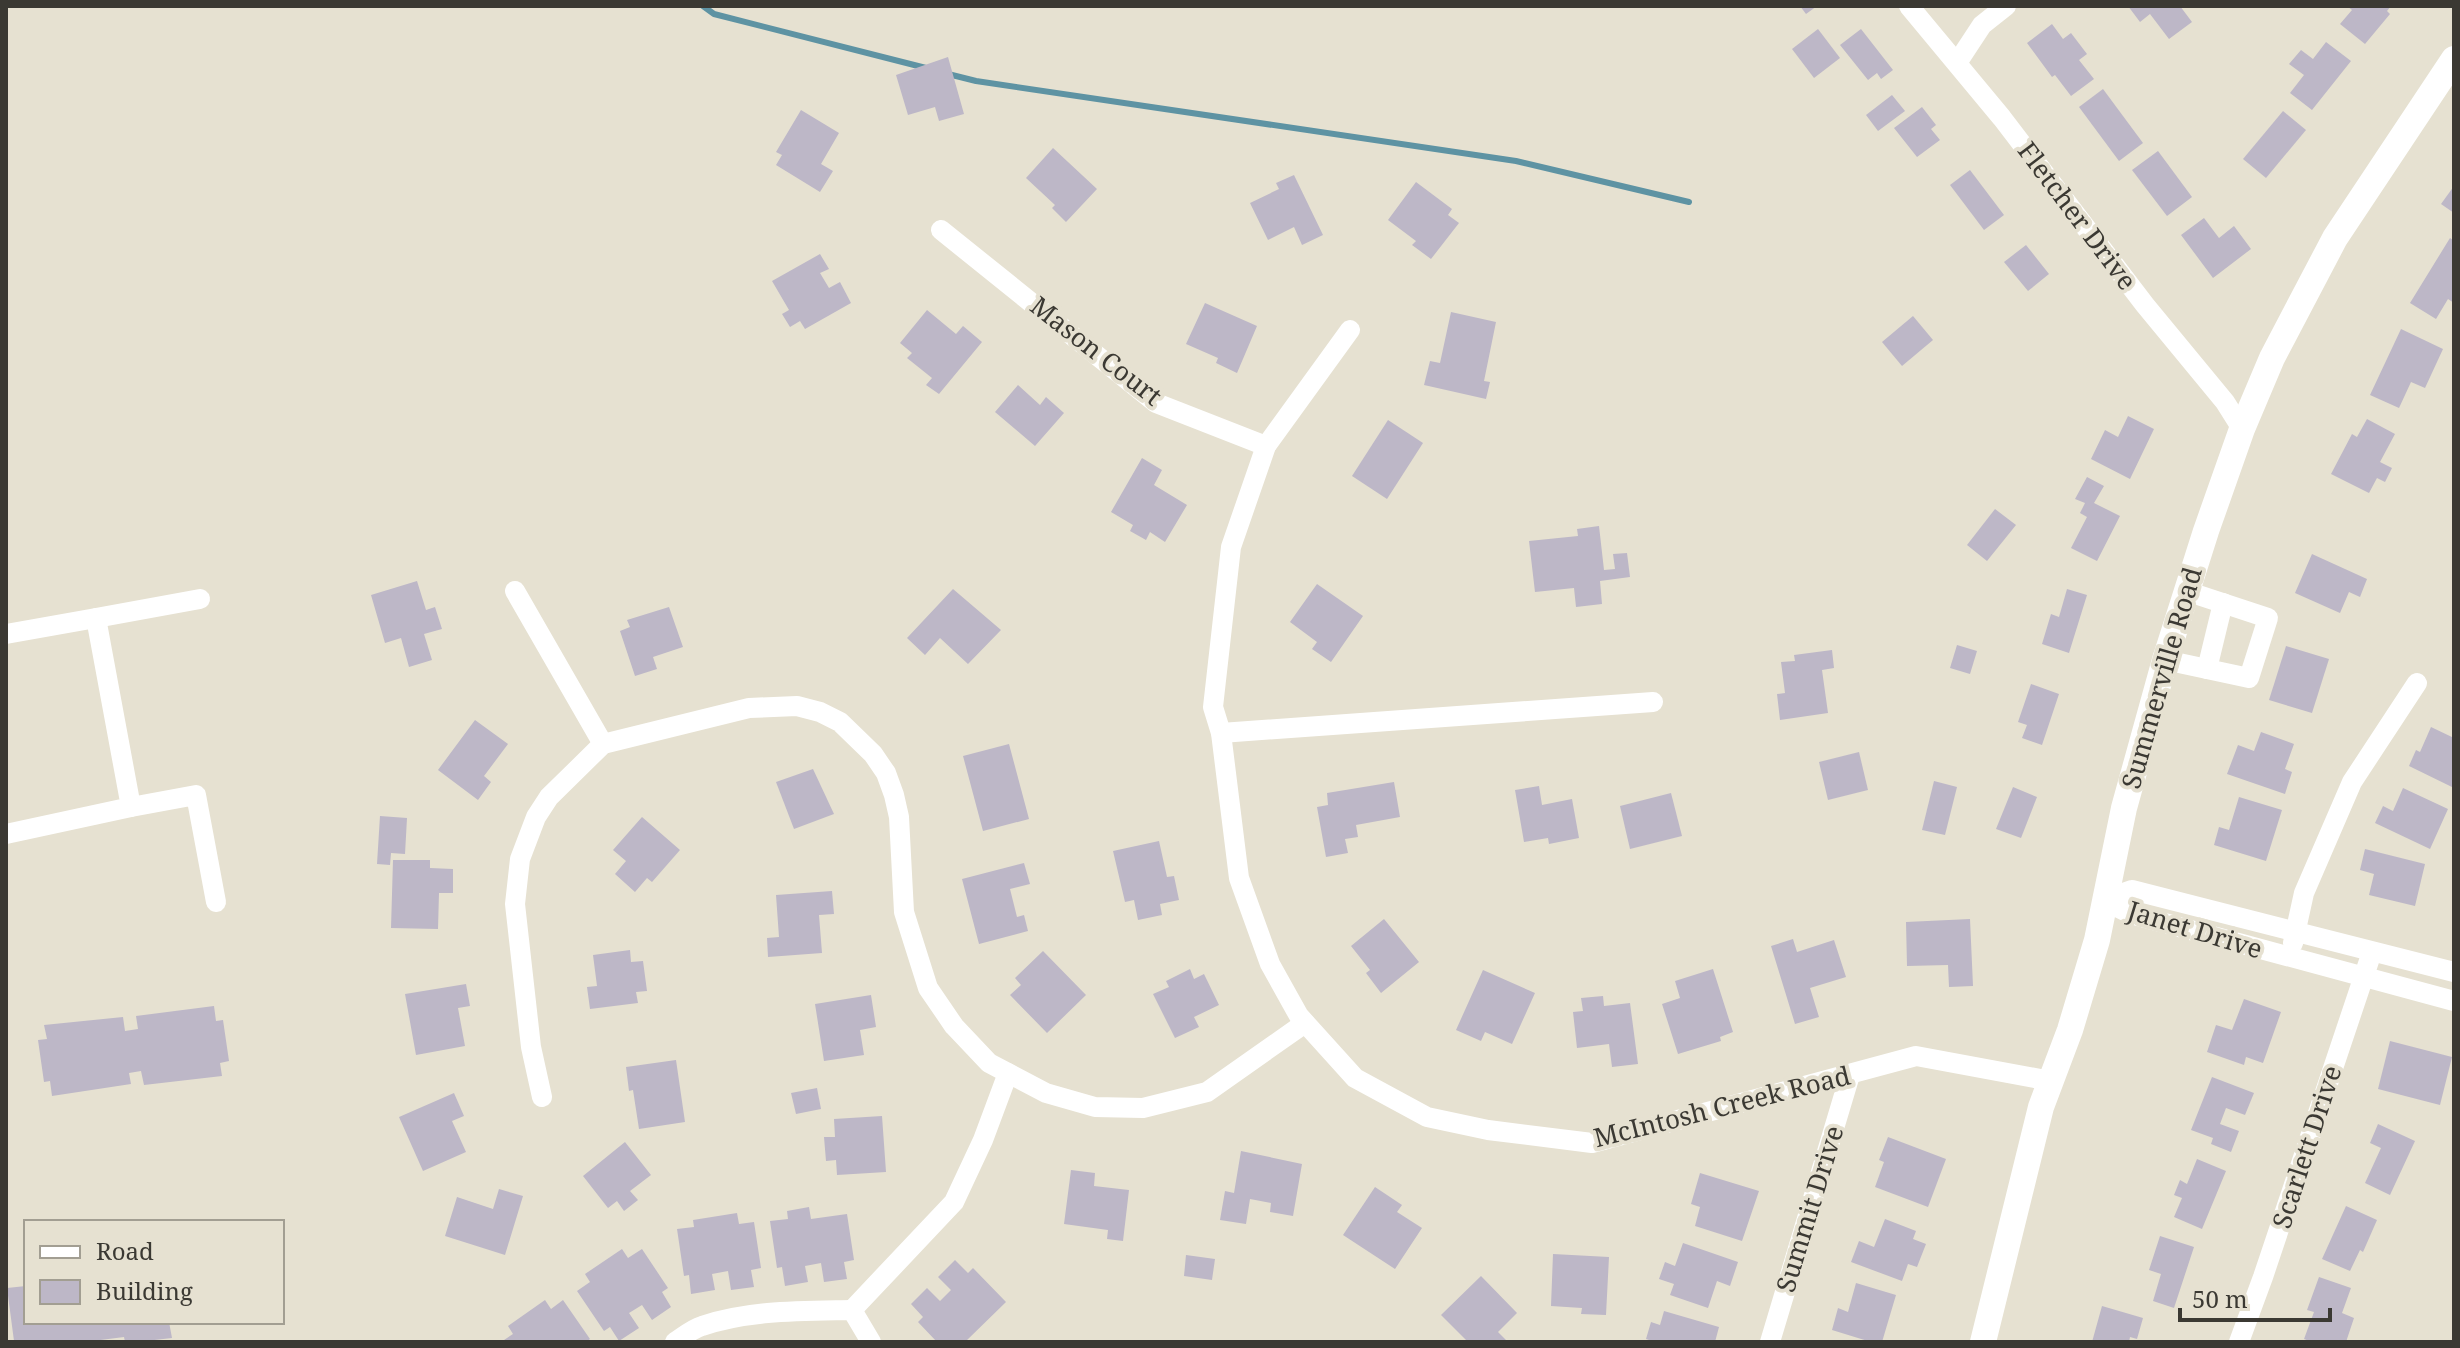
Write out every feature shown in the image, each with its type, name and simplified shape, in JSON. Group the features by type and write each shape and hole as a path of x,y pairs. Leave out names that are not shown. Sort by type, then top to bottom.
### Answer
{"main road":[{"name":"Summerville Road","path":"1983,1342 2029,1152 2097,940 2124,808 2165,660 2242,429 2272,358 2335,238 2454,59"}],"street":[{"name":"Fletcher Drive","path":"1909,6 2225,402 2242,429"},
{"path":"1957,63 1982,25 2006,6"},
{"name":"Mason Court","path":"941,230 1156,403 1266,446"},
{"name":"McIntosh Creek Road","path":"1350,330 1266,446 1231,547 1213,707 1221,733 1239,878 1270,964 1305,1023 1355,1078 1427,1117 1488,1130 1592,1143 1916,1056 2051,1081"},
{"path":"515,591 603,744"},
{"path":"2165,660 2249,678 2268,618 2186,591"},
{"path":"6,634 200,599"},
{"path":"2207,669 2223,603"},
{"path":"96,618 131,807"},
{"path":"2290,958 2304,893 2352,782 2417,683"},
{"path":"1221,733 1653,702"},
{"path":"542,1097 531,1047 515,904 520,859 536,817 549,797 603,744 749,708 797,706 820,712 840,722 873,754 886,773 899,817 904,912 928,988 954,1026 989,1063 1046,1093 1095,1107 1143,1108 1207,1092 1305,1023"},
{"path":"6,834 196,795 216,902"},
{"name":"Janet Drive","path":"2103,900 2132,890 2454,972"},
{"name":"Janet Drive","path":"2103,900 2131,914 2454,1001"},
{"name":"Scarlett Drive","path":"2239,1342 2372,952"},
{"path":"675,1342 700,1326 731,1319 780,1311 852,1310 954,1202 983,1140 1008,1073"},
{"name":"Summit Drive","path":"1770,1342 1850,1075"},
{"path":"852,1310 871,1342"}],"building":[{"path":"1800,6 1817,6 1806,14"},
{"path":"2128,6 2180,6 2192,22 2169,39 2150,14 2140,22"},
{"path":"2347,6 2391,6 2387,11 2390,14 2365,44 2340,24 2352,10"},
{"path":"2052,24 2063,39 2071,33 2087,54 2079,60 2094,79 2071,96 2055,75 2052,77 2027,43"},
{"path":"1818,29 1840,58 1814,78 1792,49"},
{"path":"1861,29 1893,70 1881,79 1877,73 1868,80 1840,45"},
{"path":"2326,42 2351,61 2312,110 2290,93 2304,75 2289,64 2301,50 2313,59"},
{"path":"948,57 964,114 939,121 935,107 908,115 896,75"},
{"path":"2103,89 2143,143 2119,161 2079,107"},
{"path":"1892,95 1905,111 1878,131 1866,115"},
{"path":"1922,107 1936,125 1931,129 1940,140 1917,157 1894,128"},
{"path":"801,110 839,133 821,164 833,171 820,192 776,165 782,155 776,152"},
{"path":"2283,111 2306,130 2266,178 2243,159"},
{"path":"1053,148 1097,189 1066,222 1052,208 1055,205 1026,178"},
{"path":"2158,151 2192,197 2167,216 2132,170"},
{"path":"1970,170 2004,215 1984,230 1950,185"},
{"path":"1294,175 1323,235 1302,245 1294,227 1268,240 1250,203 1279,189 1276,183"},
{"path":"1416,182 1452,209 1448,215 1459,223 1431,259 1412,245 1416,241 1388,220"},
{"path":"2454,186 2454,213 2441,204"},
{"path":"2204,218 2219,238 2234,226 2251,249 2213,278 2181,235"},
{"path":"2450,238 2454,241 2454,303 2448,299 2436,319 2410,303"},
{"path":"2026,245 2049,274 2028,291 2004,262"},
{"path":"820,254 829,269 820,273 829,288 840,282 851,303 805,329 800,321 790,327 782,314 789,310 772,281"},
{"path":"1205,303 1257,326 1237,373 1216,363 1218,358 1186,344"},
{"path":"927,310 956,334 963,326 982,342 939,394 926,385 932,378 907,358 912,353 900,343"},
{"path":"1451,312 1496,322 1484,381 1490,382 1486,399 1424,385 1430,361 1440,363"},
{"path":"1913,316 1933,340 1902,366 1882,342"},
{"path":"2401,329 2443,349 2425,388 2411,382 2399,408 2370,395"},
{"path":"1018,385 1040,405 1046,397 1064,413 1035,446 995,412"},
{"path":"2128,416 2154,429 2130,479 2091,459 2105,430 2118,437"},
{"path":"2367,419 2395,434 2380,462 2392,468 2385,482 2377,478 2369,493 2331,474 2352,434 2357,437"},
{"path":"1388,420 1423,443 1387,499 1352,476"},
{"path":"1142,458 1162,470 1154,485 1187,505 1165,542 1150,532 1146,540 1130,531 1133,525 1111,512"},
{"path":"2087,477 2104,486 2094,503 2120,516 2097,561 2071,548 2087,517 2080,513 2085,503 2075,499"},
{"path":"1995,509 2016,525 1987,561 1967,545"},
{"path":"1599,526 1604,570 1615,569 1613,554 1627,553 1630,577 1600,581 1602,604 1576,607 1574,588 1535,592 1529,541 1578,536 1577,529"},
{"path":"2312,554 2367,579 2360,597 2349,592 2340,613 2295,593"},
{"path":"417,581 426,610 435,607 442,629 424,634 432,660 409,667 401,638 385,643 371,595"},
{"path":"1317,584 1363,616 1331,662 1312,649 1317,642 1290,622"},
{"path":"953,589 1001,630 968,664 940,638 925,655 907,638"},
{"path":"2067,589 2087,595 2069,653 2042,644 2051,614 2059,617"},
{"path":"669,607 683,647 653,657 657,669 635,676 620,631 630,627 627,620"},
{"path":"1957,645 1977,651 1970,674 1950,668"},
{"path":"2286,646 2329,659 2312,713 2269,700"},
{"path":"1832,650 1834,668 1822,670 1828,713 1780,720 1777,694 1785,693 1781,662 1795,661 1794,655"},
{"path":"2031,684 2059,694 2042,745 2022,738 2027,725 2018,722"},
{"path":"475,720 508,744 484,776 491,782 478,800 438,770"},
{"path":"2431,727 2454,738 2454,788 2409,766 2416,750 2420,752"},
{"path":"2261,732 2294,744 2285,769 2292,772 2285,794 2227,774 2238,745 2254,751"},
{"path":"1009,744 1029,819 983,831 963,756"},
{"path":"1859,752 1868,790 1828,800 1819,762"},
{"path":"813,769 834,814 794,829 776,782"},
{"path":"1934,781 1957,787 1945,835 1922,830"},
{"path":"1394,782 1400,817 1356,825 1358,837 1345,839 1348,853 1326,857 1317,807 1328,805 1327,793"},
{"path":"1539,786 1542,805 1572,799 1579,838 1549,844 1548,838 1524,842 1515,790"},
{"path":"2013,787 2037,797 2021,838 1996,829"},
{"path":"2403,788 2448,809 2430,849 2375,823 2383,806 2393,811"},
{"path":"1671,793 1682,836 1630,849 1620,806"},
{"path":"2239,797 2282,810 2266,861 2214,845 2219,827 2229,830"},
{"path":"380,816 407,818 405,854 391,853 390,865 377,864"},
{"path":"642,817 680,850 652,882 647,878 635,892 615,874 626,861 613,850"},
{"path":"1159,841 1167,877 1174,876 1179,900 1160,904 1162,915 1138,920 1134,900 1125,902 1113,851"},
{"path":"2365,849 2425,864 2415,906 2369,895 2374,874 2360,870"},
{"path":"393,860 430,860 430,868 453,869 453,893 439,893 438,929 391,928"},
{"path":"1024,863 1030,884 1010,889 1017,917 1024,915 1028,931 979,944 962,879"},
{"path":"832,891 834,914 819,915 822,953 768,957 767,938 779,937 776,895"},
{"path":"1384,919 1419,962 1381,993 1366,973 1370,970 1351,946"},
{"path":"1970,919 1973,986 1949,987 1948,965 1907,966 1906,922"},
{"path":"1793,939 1797,952 1834,940 1846,977 1810,988 1819,1017 1795,1024 1771,946"},
{"path":"630,950 631,962 643,961 647,991 636,992 638,1003 590,1009 587,987 597,986 593,955"},
{"path":"1043,951 1086,995 1047,1033 1010,995 1021,985 1015,978"},
{"path":"1190,969 1194,979 1204,974 1219,1005 1194,1017 1199,1027 1175,1038 1153,994 1169,987 1166,981"},
{"path":"1713,969 1733,1032 1720,1037 1721,1041 1678,1054 1662,1004 1680,998 1675,981"},
{"path":"1483,970 1535,993 1512,1044 1485,1032 1481,1041 1456,1030"},
{"path":"466,984 470,1006 458,1008 465,1046 416,1055 405,994"},
{"path":"871,995 876,1027 860,1030 864,1055 824,1061 815,1004"},
{"path":"1603,996 1604,1006 1630,1003 1638,1064 1612,1067 1609,1044 1577,1048 1573,1012 1583,1011 1581,998"},
{"path":"2244,999 2281,1012 2263,1063 2246,1057 2244,1065 2207,1052 2216,1025 2232,1030"},
{"path":"214,1006 216,1021 223,1020 229,1061 220,1063 222,1076 144,1085 141,1071 129,1073 131,1084 52,1096 50,1081 44,1082 38,1040 47,1039 44,1025 123,1017 125,1031 138,1029 136,1016"},
{"path":"2390,1041 2452,1057 2440,1105 2378,1089"},
{"path":"676,1060 685,1122 639,1129 626,1067"},
{"path":"2212,1077 2254,1093 2245,1115 2226,1108 2220,1124 2239,1131 2231,1152 2211,1144 2213,1138 2191,1130"},
{"path":"817,1088 821,1109 796,1114 791,1093"},
{"path":"454,1093 464,1116 452,1121 466,1152 423,1171 399,1117"},
{"path":"882,1116 886,1172 837,1175 836,1160 826,1161 824,1137 835,1137 834,1119"},
{"path":"2378,1124 2415,1141 2390,1195 2365,1183 2381,1148 2370,1143"},
{"path":"1888,1137 1946,1159 1928,1207 1875,1187 1884,1162 1879,1160"},
{"path":"625,1142 651,1175 630,1191 638,1200 624,1211 617,1201 608,1208 583,1176"},
{"path":"1241,1151 1302,1164 1293,1216 1270,1212 1271,1203 1250,1199 1246,1224 1220,1220 1225,1191 1234,1193"},
{"path":"2197,1159 2226,1171 2202,1229 2174,1217 2182,1198 2174,1195 2180,1180 2187,1184"},
{"path":"1071,1170 1095,1173 1094,1186 1129,1190 1123,1241 1107,1239 1108,1230 1064,1224"},
{"path":"1700,1173 1759,1191 1742,1241 1695,1226 1700,1207 1691,1204"},
{"path":"1375,1187 1402,1205 1397,1212 1422,1228 1395,1269 1343,1235"},
{"path":"499,1189 523,1196 505,1255 445,1236 457,1197 493,1209"},
{"path":"2346,1206 2377,1220 2363,1252 2360,1250 2350,1271 2322,1259"},
{"path":"809,1207 811,1219 847,1214 854,1260 844,1262 847,1279 824,1282 821,1263 805,1266 808,1282 785,1286 782,1267 777,1268 770,1221 788,1219 787,1211"},
{"path":"737,1213 739,1224 754,1222 761,1268 751,1270 754,1287 731,1290 728,1271 712,1274 715,1290 691,1294 689,1275 684,1276 677,1229 694,1227 693,1220"},
{"path":"1885,1219 1916,1231 1913,1239 1926,1244 1917,1267 1908,1264 1902,1281 1851,1262 1859,1241 1874,1247"},
{"path":"2160,1236 2194,1247 2174,1308 2153,1301 2161,1274 2149,1270"},
{"path":"1683,1243 1738,1262 1730,1286 1717,1281 1708,1308 1670,1295 1674,1284 1659,1279 1665,1262 1675,1266"},
{"path":"622,1249 628,1258 642,1249 668,1288 662,1292 671,1307 652,1320 642,1305 629,1313 639,1328 619,1341 610,1327 604,1331 577,1291 590,1282 585,1274"},
{"path":"1553,1254 1609,1257 1606,1315 1581,1314 1582,1308 1551,1306"},
{"path":"1186,1255 1215,1259 1212,1280 1184,1276"},
{"path":"955,1260 968,1273 973,1268 1006,1302 965,1342 937,1342 918,1322 923,1317 911,1304 927,1288 940,1301 951,1290 938,1277"},
{"path":"1481,1276 1517,1313 1498,1332 1508,1342 1468,1342 1441,1315"},
{"path":"2319,1277 2351,1288 2342,1313 2354,1318 2346,1342 2312,1342 2304,1339 2314,1312 2307,1310"},
{"path":"1856,1283 1896,1295 1882,1342 1871,1342 1832,1330 1838,1308 1848,1312"},
{"path":"24,1286 24,1324 169,1324 172,1338 137,1342 125,1342 124,1337 85,1342 14,1341 7,1288"},
{"path":"545,1300 551,1309 563,1300 590,1339 586,1342 501,1342 513,1334 508,1326"},
{"path":"2102,1306 2143,1318 2137,1339 2130,1337 2129,1342 2092,1342"},
{"path":"1664,1311 1719,1327 1715,1342 1655,1342 1646,1339 1651,1322 1660,1325"}],"waterway":[{"path":"703,6 714,14 926,68"},
{"path":"948,74 976,81 1516,161 1689,202"}]}
